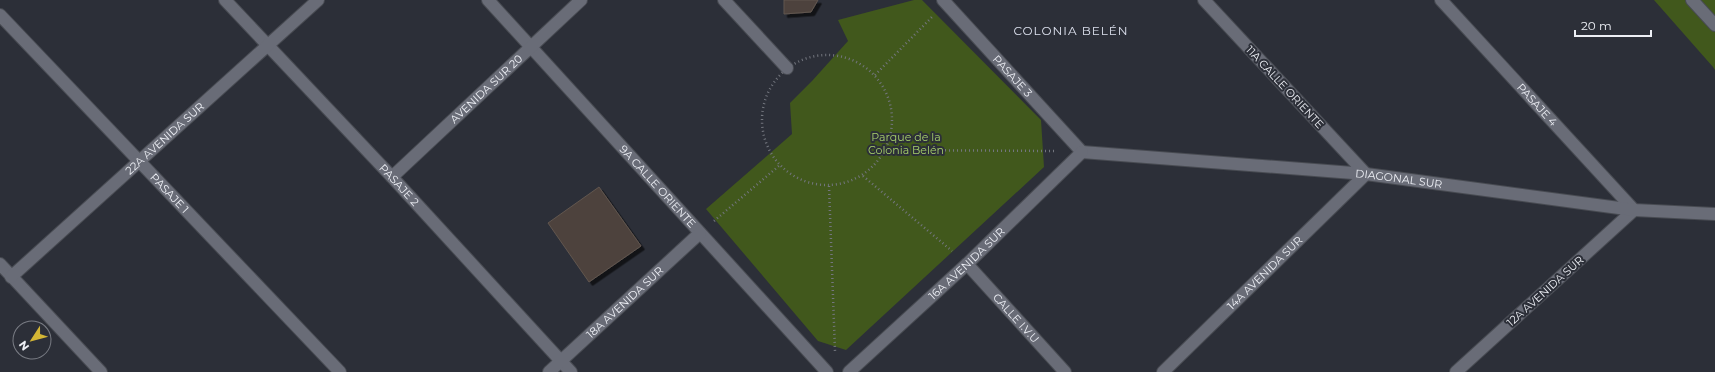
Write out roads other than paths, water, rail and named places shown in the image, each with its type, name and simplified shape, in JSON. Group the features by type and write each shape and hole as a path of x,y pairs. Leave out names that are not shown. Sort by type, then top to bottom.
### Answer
{"street":[{"name":"PASAJE 2","path":"225,0 392,177 571,372"},
{"name":"22A AVENIDA SUR","path":"12,277 318,0"},
{"name":"9A CALLE ORIENTE","path":"488,0 827,372"},
{"name":"AVENIDA SUR 20","path":"392,177 581,0"},
{"path":"724,0 787,68"},
{"name":"11A CALLE ORIENTE","path":"1204,0 1366,174"},
{"name":"PASAJE 4","path":"1441,0 1634,210"},
{"path":"1692,0 1715,25"},
{"name":"PASAJE 3","path":"946,1 1082,152"},
{"name":"PASAJE 1","path":"0,15 340,372"},
{"name":"DIAGONAL SUR","path":"1082,152 1366,174 1634,210 1715,214"},
{"name":"16A AVENIDA SUR","path":"849,372 967,264 1082,152"},
{"name":"14A AVENIDA SUR","path":"1163,372 1366,174"},
{"name":"12A AVENIDA SUR","path":"1456,372 1634,210"},
{"name":"18A AVENIDA SUR","path":"549,372 700,232"},
{"path":"0,264 100,372"},
{"name":"CALLE I.V.U","path":"967,264 1065,372"}],"district":[{"name":"COLONIA BELÉN","path":"1071,31"}],"park label":[{"name":"Parque de la Colonia Belén","path":"906,143"}]}
